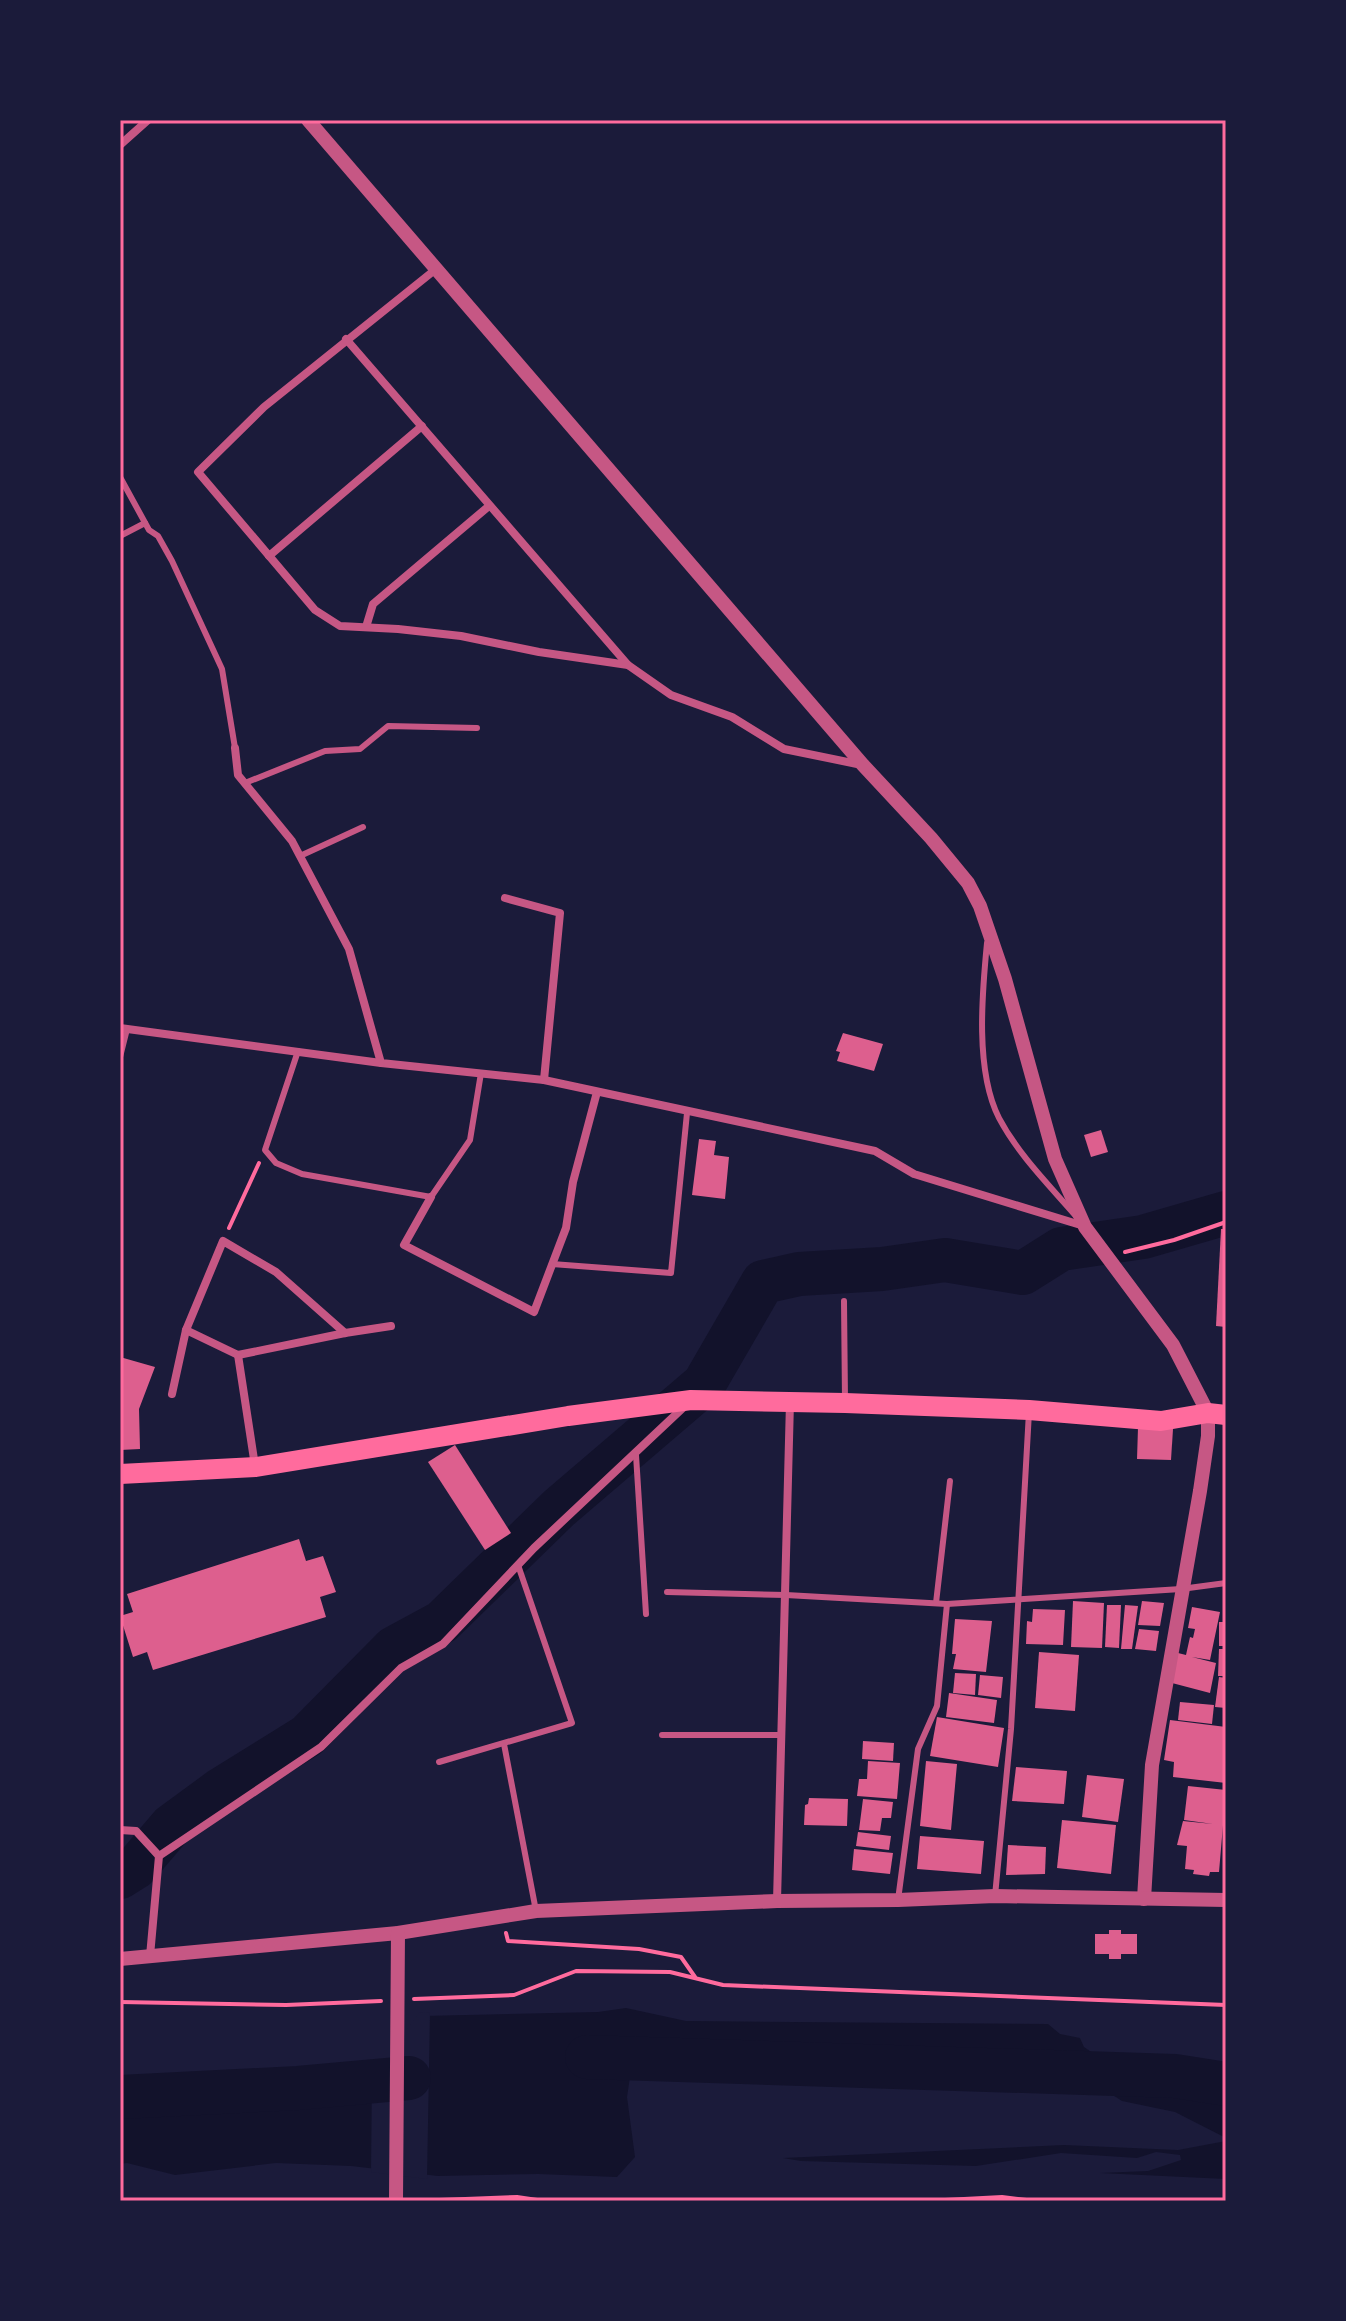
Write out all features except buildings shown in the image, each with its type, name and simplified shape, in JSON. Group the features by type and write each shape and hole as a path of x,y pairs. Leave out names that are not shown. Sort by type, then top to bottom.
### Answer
{"main road":[{"path":"120,1474 256,1467 568,1416 691,1400 1029,1410 1161,1421 1217,1414"}],"street":[{"path":"120,145 148,120"},
{"path":"309,121 968,883 989,929 1005,979 1055,1159 1085,1227 1173,1345 1217,1414 1206,1449 1152,1765 1144,1899"},
{"path":"436,269 264,407 198,472 315,610 340,626 461,636 539,652 628,665"},
{"path":"346,339 628,665 671,695 732,717 784,749 863,765"},
{"path":"269,556 422,426"},
{"path":"366,627 373,604 489,506"},
{"path":"235,748 238,775 292,841 349,949 381,1063"},
{"path":"505,898 560,913 544,1080"},
{"path":"124,1028 381,1063 544,1080 875,1151 914,1174 1085,1227"},
{"path":"431,1197 404,1245 534,1312 566,1228 573,1182 597,1092"},
{"path":"172,1394 186,1330 223,1241 276,1272 345,1333"},
{"path":"186,1330 238,1355 391,1326"},
{"path":"238,1355 256,1467"},
{"path":"159,1856 321,1747 401,1668 443,1644 518,1565 691,1400"},
{"path":"777,1901 790,1401"},
{"path":"120,1830 136,1831 159,1856 150,1956"},
{"path":"120,1959 398,1933 536,1911 995,1896 1226,1900"},
{"path":"396,2201 398,1933"}],"lane":[{"path":"120,477 149,530 158,536 172,561 222,669 235,748"},
{"path":"120,536 145,523"},
{"path":"245,783 325,751 360,749 388,726 477,728"},
{"path":"300,856 363,827"},
{"path":"989,929 981,1014 988,1088 999,1117 1022,1154 1085,1227"},
{"path":"120,1057 124,1028"},
{"path":"298,1051 265,1150 276,1163 302,1174 431,1197 470,1140 481,1073"},
{"path":"552,1264 671,1273 687,1113"},
{"path":"844,1301 845,1403"},
{"path":"995,1896 1011,1729 1029,1410"},
{"path":"636,1455 646,1614"},
{"path":"936,1603 950,1481"},
{"path":"439,1762 572,1723 518,1565"},
{"path":"667,1592 947,1604 1181,1589 1226,1583"},
{"path":"898,1900 918,1749 937,1706 947,1604"},
{"path":"662,1735 781,1735"},
{"path":"504,1744 536,1911"}],"path":[{"path":"223,1241 265,1150"},
{"path":"1108,1257 1174,1240 1226,1222"},
{"path":"500,1915 508,1941 639,1949 681,1957 695,1978"},
{"path":"407,2000 514,1995 576,1971 670,1972 723,1985 1226,2005"},
{"path":"120,2002 286,2005 392,2000"},
{"path":"408,2201 517,2197 544,2201"},
{"path":"926,2201 1002,2197 1035,2201"}],"shaded area":[{"path":"626,2008 686,2021 1048,2024 1060,2034 1080,2038 1084,2047 1113,2067 1146,2068 1205,2087 1226,2087 1226,2138 1175,2112 1122,2101 1071,2068 1033,2056 842,2045 746,2045 651,2054 630,2077 627,2097 635,2157 617,2177 538,2174 438,2176 351,2166 276,2163 175,2175 120,2164 120,2114 314,2094 379,2075 422,2016 598,2012"},
{"path":"1226,2141 1226,2179 1100,2173 1148,2171 1181,2160 1180,2155 1156,2152 1137,2158 1061,2153 976,2166 783,2158 1064,2145 1178,2150"}],"pier":[{"path":"430,2012 427,2179 371,2172 372,2073 419,2013"}],"waterway":[{"path":"120,1877 136,1867 171,1826 220,1790 307,1736 394,1648 442,1622 559,1508 704,1384 763,1282 799,1274 882,1269 945,1260 1023,1273 1061,1249 1143,1237 1226,1213"},
{"path":"587,2057 1175,2076 1226,2084"},
{"path":"120,2097 298,2088 409,2078"}]}
